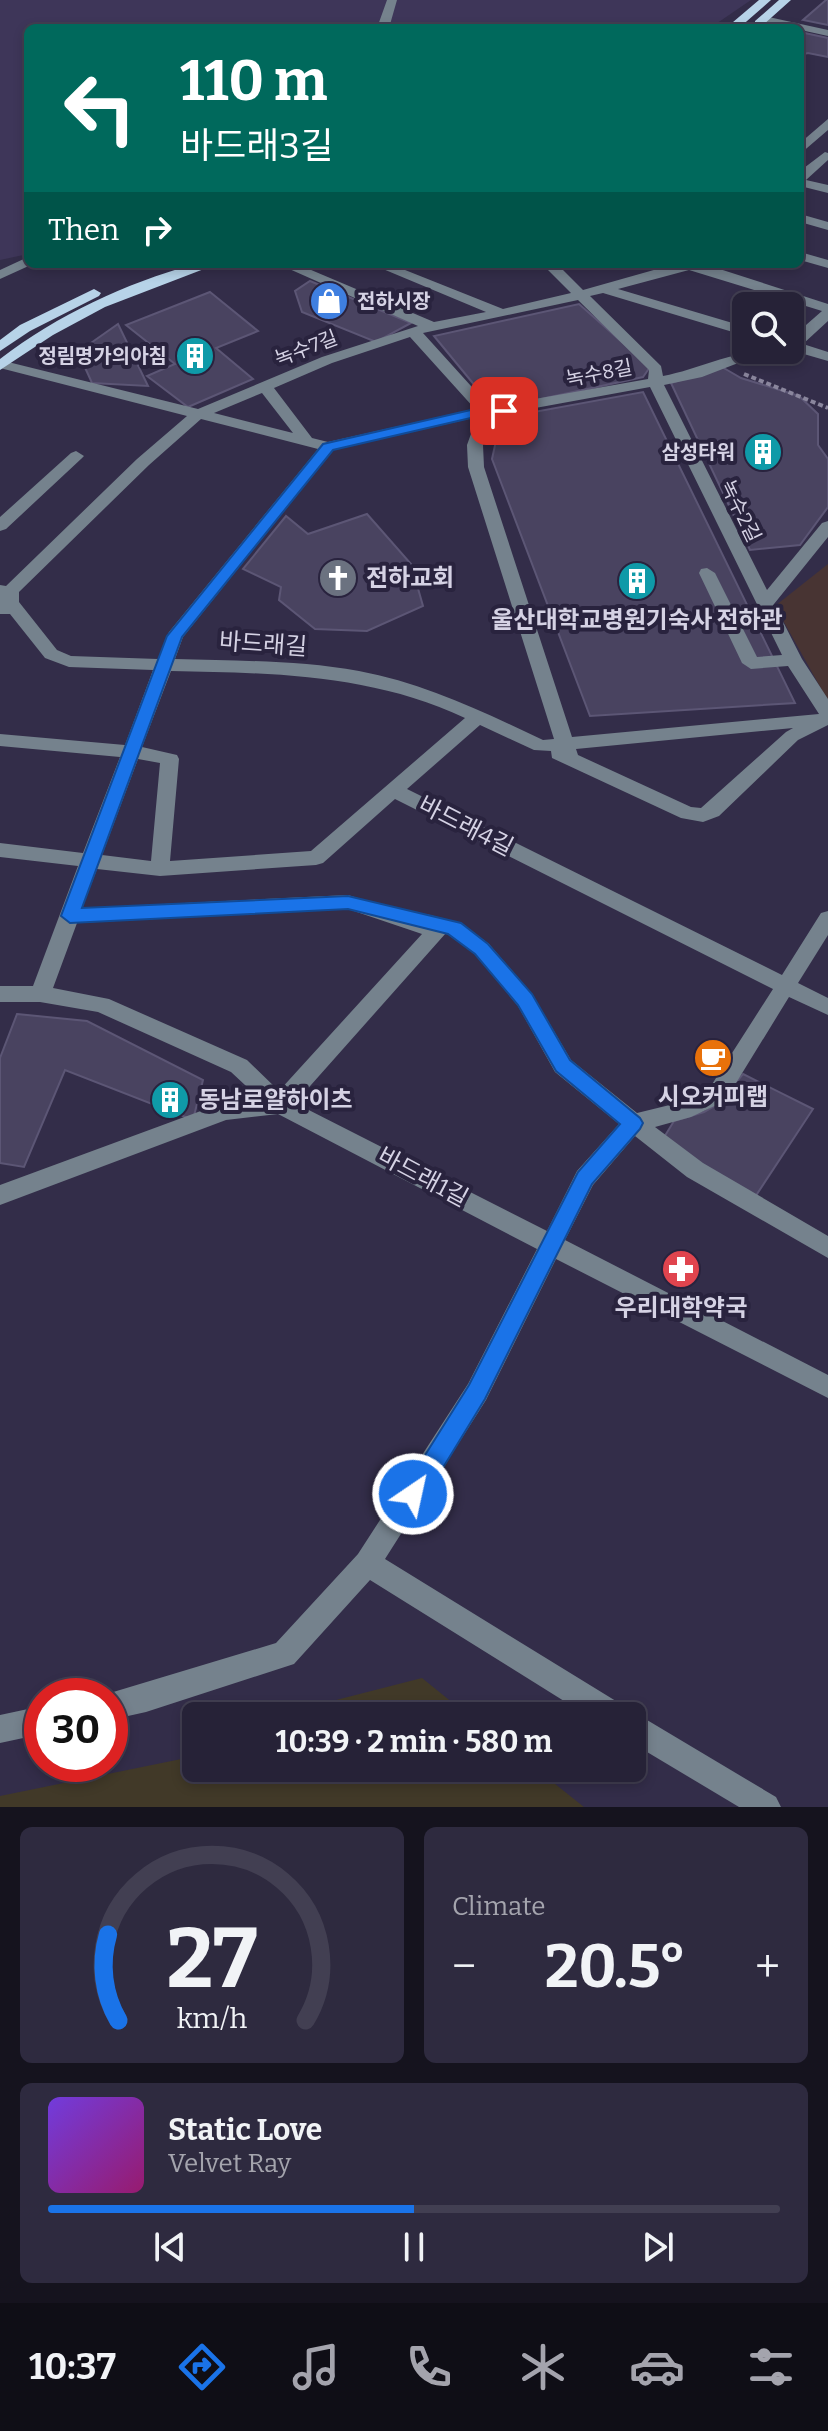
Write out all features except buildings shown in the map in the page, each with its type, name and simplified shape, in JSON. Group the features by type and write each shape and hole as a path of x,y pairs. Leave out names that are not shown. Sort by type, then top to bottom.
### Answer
{"main road":[{"path":"737,24 766,0"},
{"path":"758,24 786,0"},
{"path":"0,347 68,303 159,268"},
{"path":"1,365 39,336 81,312 159,279 196,268"}],"street":[{"path":"384,24 392,0"},
{"path":"764,19 787,24"},
{"path":"804,28 828,33"},
{"path":"804,146 828,123"},
{"path":"804,151 826,156"},
{"path":"804,176 826,156"},
{"path":"804,181 828,189"},
{"path":"804,219 828,226"},
{"path":"804,257 828,264"},
{"path":"0,275 24,263"},
{"path":"294,268 433,327"},
{"path":"388,268 501,313"},
{"name":"녹수2길","path":"553,268 656,369 655,382 793,660 828,718"},
{"name":"녹수7길","path":"2,600 143,462 197,415 327,360 413,331 582,295 679,268"},
{"path":"699,268 828,311 804,336"},
{"path":"604,289 732,328"},
{"path":"413,331 486,412 475,445 476,467 568,751"},
{"path":"804,349 828,357"},
{"name":"녹수8길","path":"328,447 486,412 697,374 732,361"},
{"path":"1,365 328,447 175,636 40,994"},
{"path":"265,386 307,442"},
{"path":"0,526 76,456"},
{"path":"765,603 828,526"},
{"path":"707,573 751,663 793,660"},
{"name":"바드래길","path":"2,600 51,654 60,659 92,663 167,662 293,668 361,677 449,703 541,746 568,751 688,813 703,815 712,811 792,736 828,718"},
{"path":"393,790 478,716"},
{"name":"바드래길","path":"568,751 828,718"},
{"path":"0,740 133,752 170,759 160,869"},
{"name":"바드래4길","path":"0,850 160,869 316,858 393,790 828,1007"},
{"path":"70,916 348,902 454,928 482,949 525,1000 563,1066 695,1170 828,1248"},
{"path":"0,1195 225,1111 280,1105 437,931 348,902"},
{"path":"128,1702 284,1654 367,1563 444,1448 477,1392 585,1178 633,1123 683,1111 717,1095 828,918"},
{"name":"바드래1길","path":"0,994 40,994 102,1005 239,1066 280,1105 828,1387"},
{"path":"367,1563 591,1702"},
{"path":"0,1729 24,1724"},
{"path":"646,1735 766,1807"}],"path":[{"path":"725,363 735,371 787,389 828,408"}],"shaded area":[{"path":"0,0 751,0 716,24 24,24 24,255 0,260"},
{"path":"828,564 828,701 775,606"},
{"path":"422,1678 452,1702 328,1702"},
{"path":"182,1759 182,1782 553,1782 584,1807 0,1807 0,1796 69,1782 128,1782 128,1770"}],"place":[{"name":"전하시장","path":"329,301"},
{"name":"정림명가의아침","path":"195,356"},
{"name":"삼성타워","path":"763,452"},
{"name":"전하교회","path":"338,578"},
{"name":"울산대학교병원기숙사 전하관","path":"637,581"},
{"name":"시오커피랩","path":"713,1058"},
{"name":"동남로얄하이츠","path":"170,1100"},
{"name":"우리대학약국","path":"681,1269"}],"route":[{"path":"413,1494 477,1392 585,1178 633,1123 563,1066 525,1000 482,949 454,928 348,902 70,916 175,636 328,447 475,413 504,411"}]}
